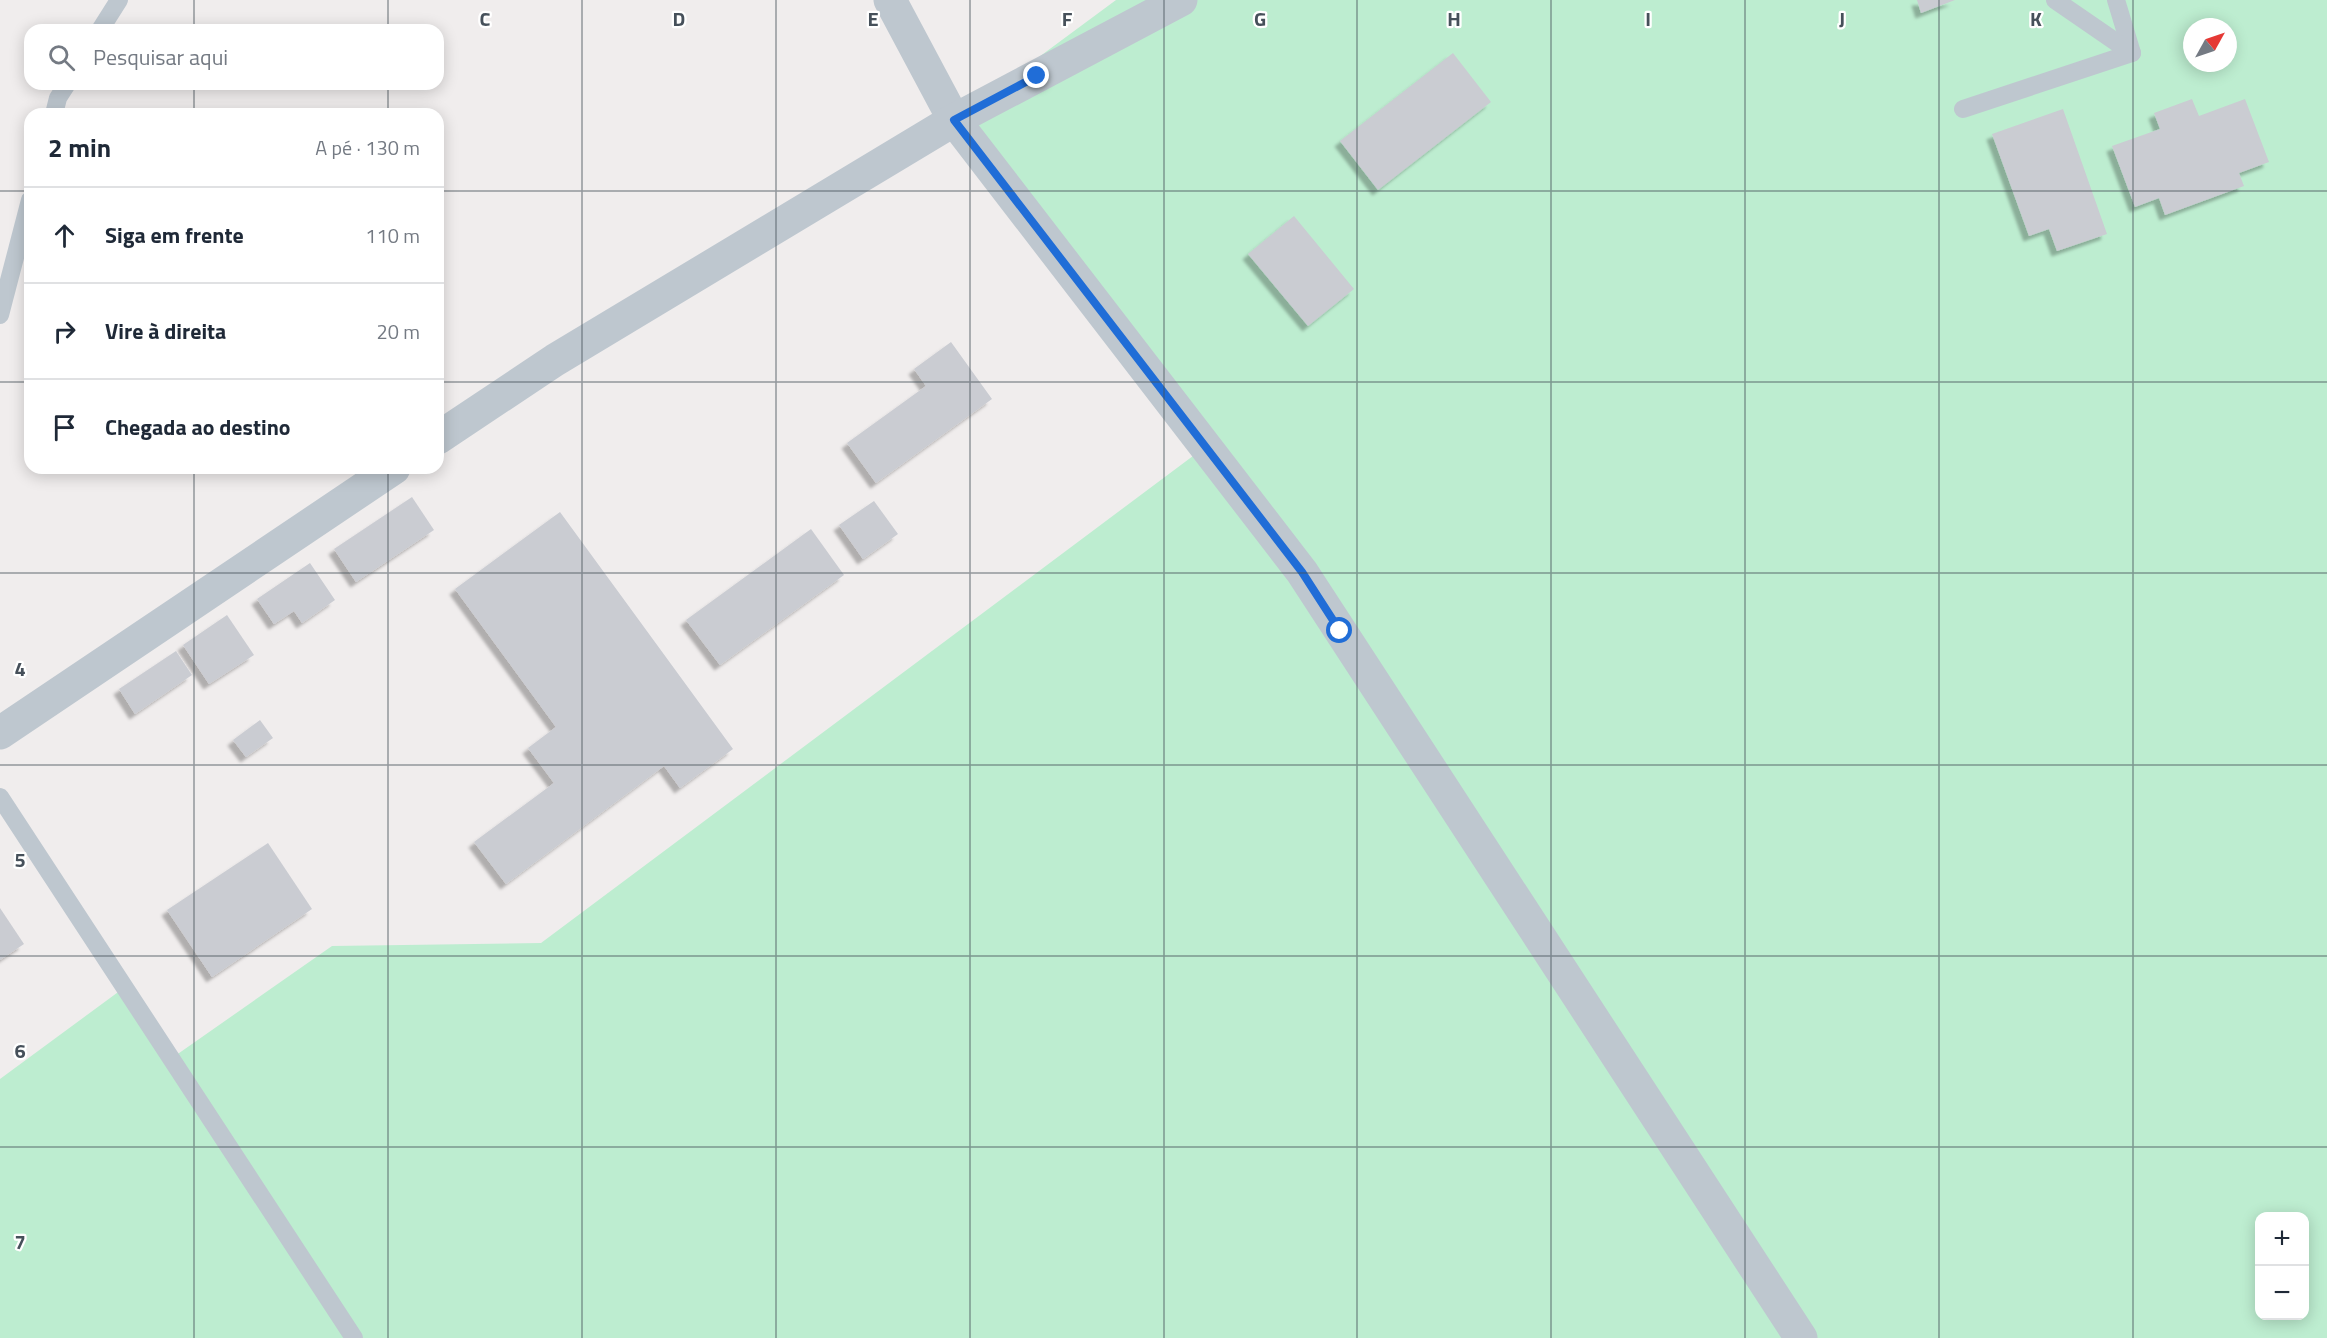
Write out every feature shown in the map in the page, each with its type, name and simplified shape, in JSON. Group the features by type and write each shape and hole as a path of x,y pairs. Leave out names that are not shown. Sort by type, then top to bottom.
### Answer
{"street":[{"path":"890,0 954,120 1302,572 1801,1338"},
{"path":"444,434 555,360 954,120 1181,0"},
{"path":"0,733 385,474"}],"lane":[{"path":"104,24 119,0"},
{"path":"2055,0 2132,52"},
{"path":"2116,0 2132,52"},
{"path":"1963,109 2132,52"},
{"path":"56,108 63,90"},
{"path":"0,315 24,223"},
{"path":"0,797 354,1338"}],"green space":[{"path":"1116,0 2327,0 2327,1338 0,1338 0,1079 125,987 172,1058 332,946 541,943 1205,447 954,120"}],"building":[{"path":"1917,0 1955,0 1921,13"},
{"path":"1453,53 1491,102 1378,190 1340,141"},
{"path":"2192,99 2199,116 2245,99 2269,162 2239,173 2244,186 2165,215 2159,198 2135,207 2112,146 2160,129 2154,113"},
{"path":"2063,109 2107,234 2057,251 2049,229 2029,236 1992,134"},
{"path":"1294,216 1354,289 1308,326 1248,254"},
{"path":"951,342 992,399 876,483 847,443 926,386 914,369"},
{"path":"412,497 434,530 356,582 334,549"},
{"path":"874,501 898,534 863,559 839,525"},
{"path":"560,512 733,749 680,788 664,766 506,884 474,842 554,783 528,748 556,727 455,589"},
{"path":"811,529 844,575 720,665 686,620"},
{"path":"310,563 335,600 302,623 294,611 274,624 257,599"},
{"path":"227,615 254,655 209,684 183,645"},
{"path":"176,651 192,675 135,714 119,689"},
{"path":"260,720 273,738 246,757 233,740"},
{"path":"268,843 312,909 212,977 167,910"},
{"path":"0,908 24,944 0,960"}],"route":[{"path":"1037,76 954,120 1302,572 1340,631"}]}
